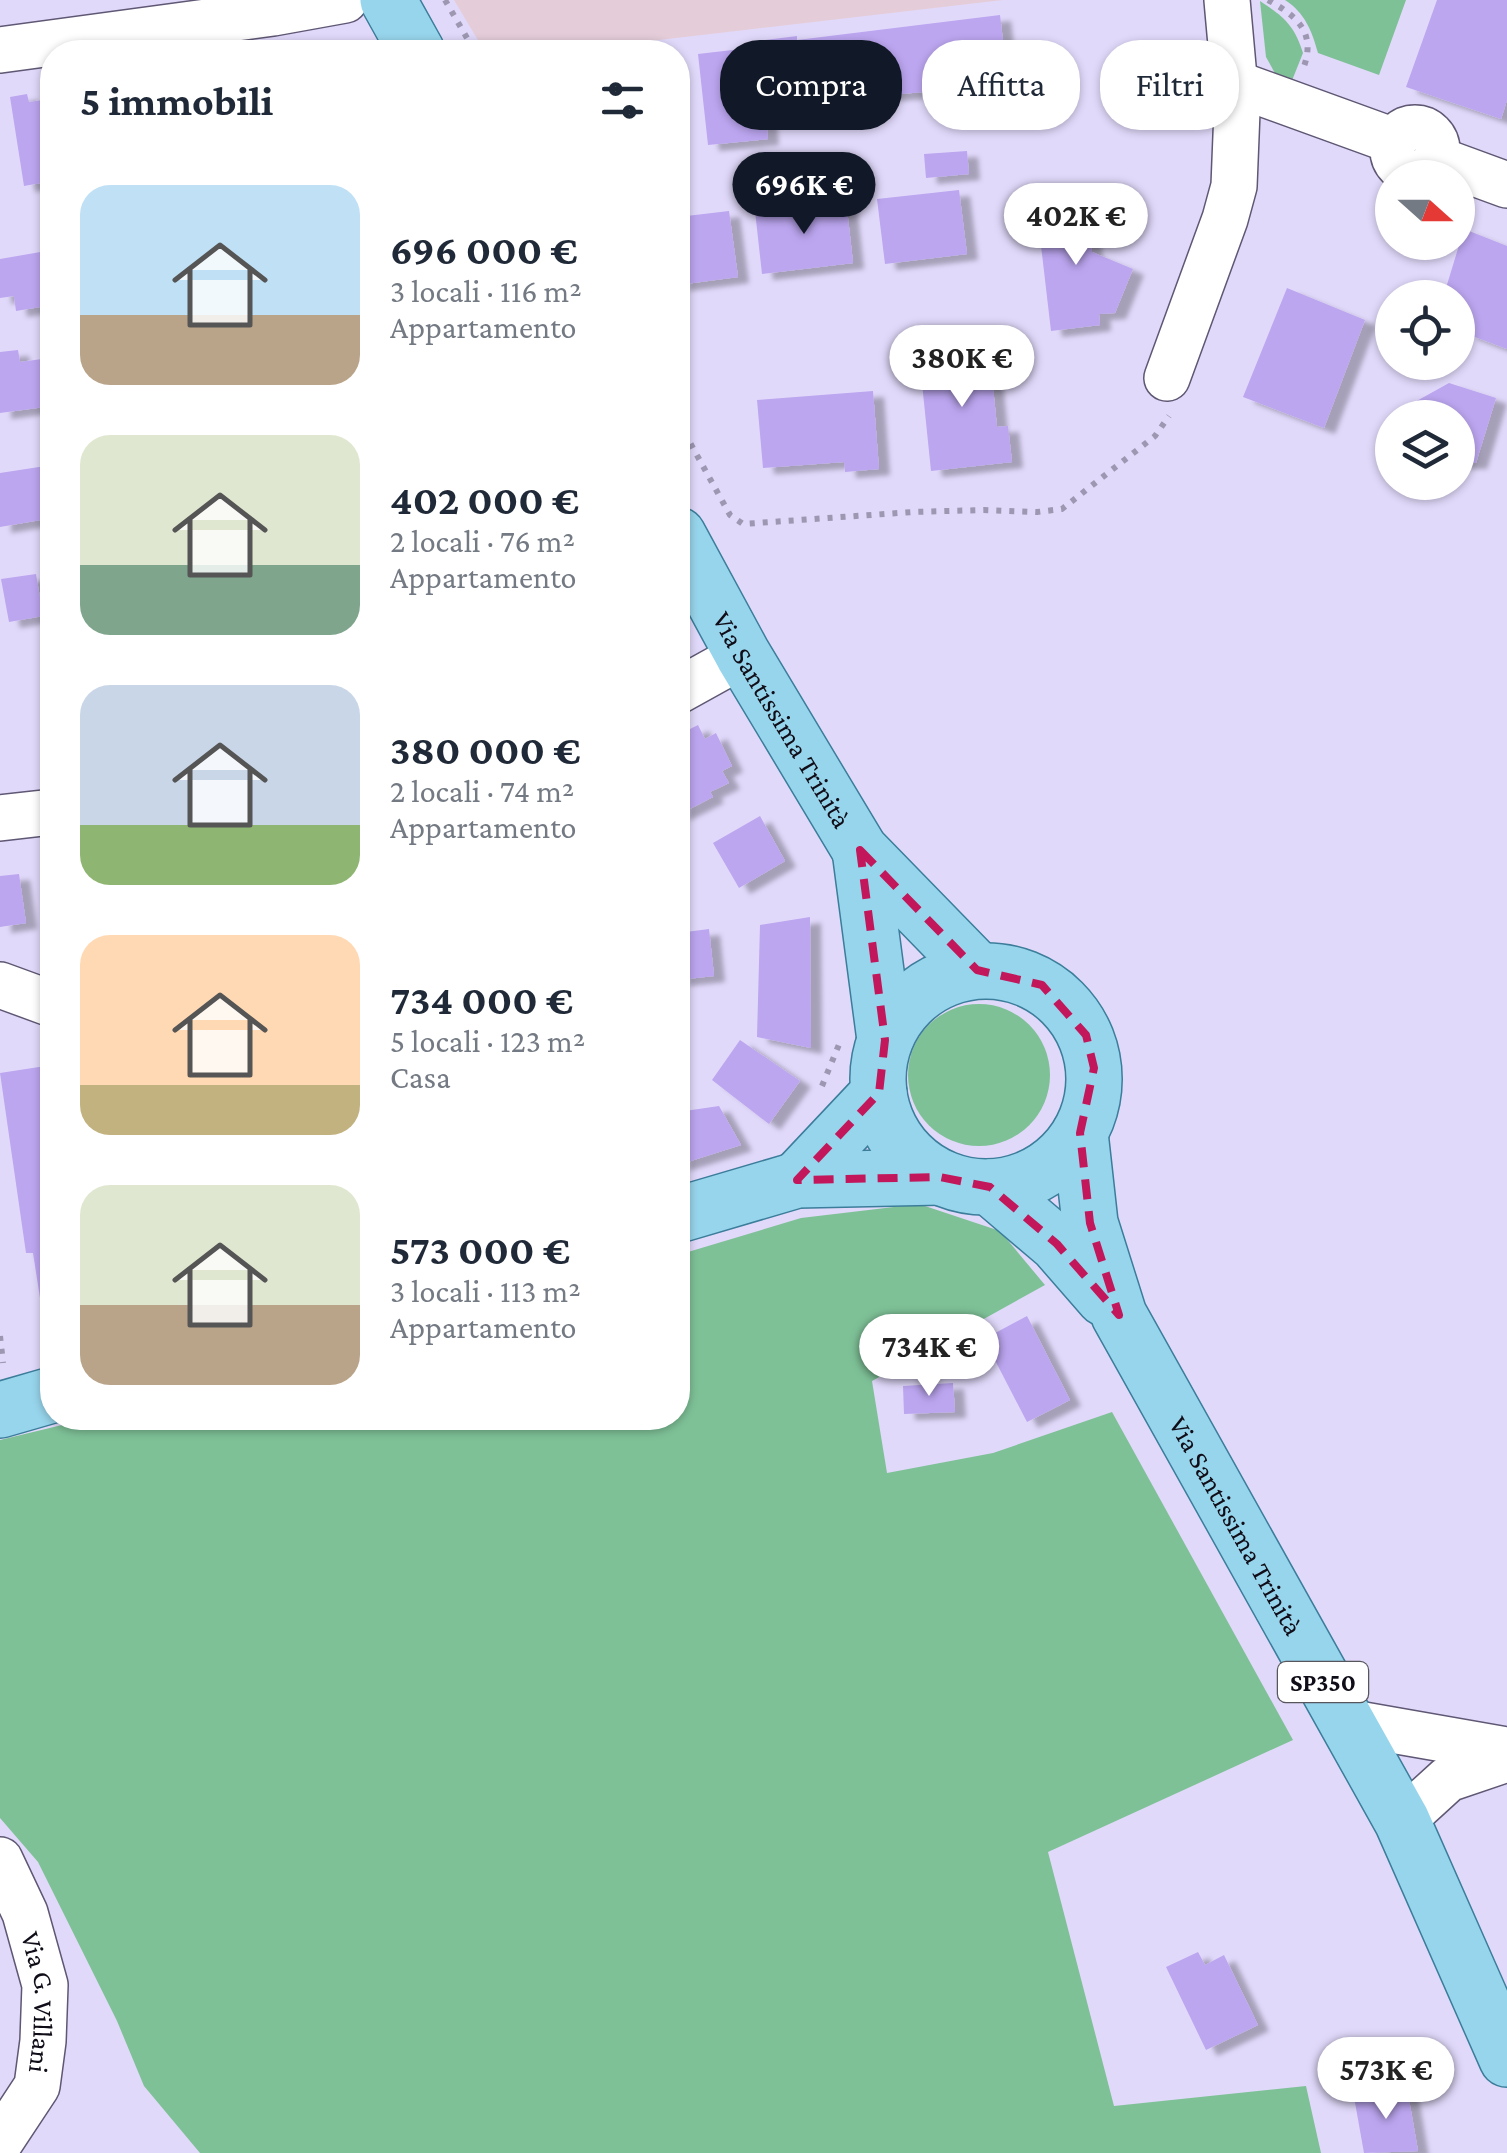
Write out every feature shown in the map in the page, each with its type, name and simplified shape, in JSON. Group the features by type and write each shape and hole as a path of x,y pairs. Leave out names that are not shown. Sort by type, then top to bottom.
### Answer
{"main road":[{"path":"388,0 410,40"},
{"name":"Via Santissima Trinità","path":"690,558 742,655 860,850 977,970"},
{"name":"Via Santissima Trinità","path":"860,850 862,1040 878,1066 879,1093 886,1119 917,1162 965,1182 1058,1244 1120,1315"},
{"name":"Via Santissima Trinità","path":"862,1040 900,1013 921,992 948,977 977,970 1011,973 1042,985 1068,1007 1086,1036 1094,1068 1092,1102 1080,1134 1064,1155 1042,1172 1018,1182 965,1182"},
{"path":"797,1180 879,1093"},
{"name":"Via Santissima Trinità","path":"1080,1134 1090,1223 1120,1315 1402,1822 1507,2058"},
{"path":"690,1211 797,1180 965,1182"},
{"path":"2,1389 40,1394"}],"street":[{"path":"136,40 345,0"},
{"path":"1227,0 1230,40"},
{"path":"0,50 40,48"},
{"path":"1239,85 1394,141 1404,130 1424,129 1437,145 1436,159 1507,186"},
{"path":"1171,392 1226,219 1234,186 1236,130"},
{"path":"690,684 742,655"},
{"path":"0,818 40,813"},
{"path":"0,985 40,1000"},
{"path":"1346,1722 1507,1750"},
{"path":"1402,1822 1448,1779 1507,1759"},
{"name":"Via G. Villani","path":"0,1860 25,1913 45,1985 37,2086 0,2142"}],"path":[{"path":"444,0 468,40"},
{"path":"1268,0 1290,12 1305,31 1309,53 1291,102"},
{"path":"690,443 730,515 743,524 913,512 1037,512 1062,509 1156,436 1171,392"},
{"path":"813,1099 862,1040"},
{"path":"0,1336 2,1389"}],"highlighted area":[{"path":"860,850 977,970 1042,985 1086,1035 1094,1068 1080,1133 1090,1223 1119,1315 1057,1244 990,1187 940,1177 797,1180 879,1093 885,1040"}],"shaded area":[{"path":"454,0 1003,0 659,40 478,40"}],"green space":[{"path":"1285,0 1406,0 1379,75 1318,53 1307,23"},
{"path":"1260,1 1287,22 1300,43 1303,53 1291,83 1276,75 1266,57"},
{"path":"979,1004 1006,1009 1029,1025 1045,1048 1050,1075 1045,1102 1029,1125 1006,1141 979,1146 952,1141 929,1125 913,1102 908,1075 913,1048 929,1025 952,1009"},
{"path":"919,1204 1000,1231 1045,1285 872,1381 887,1473 993,1453 1112,1412 1293,1740 1048,1852 1114,2106 1306,2086 1321,2153 200,2153 144,2086 117,2021 38,1862 0,1818 0,1440 41,1430 690,1430 690,1251 801,1218"}],"building":[{"path":"1437,0 1507,0 1507,100 1501,119 1406,87"},
{"path":"1000,15 1003,40 922,40 922,92 902,94 902,40 797,40"},
{"path":"797,36 797,40 765,40"},
{"path":"720,51 720,130 767,130 768,139 708,145 698,54"},
{"path":"27,94 29,102 40,100 40,183 24,186 10,97"},
{"path":"967,151 969,174 926,178 924,154"},
{"path":"959,190 967,254 885,264 877,199"},
{"path":"1086,197 1092,252 1133,269 1115,313 1099,314 1100,325 1051,331 1036,203"},
{"path":"846,200 853,263 762,274 755,211"},
{"path":"729,211 738,277 690,283 690,216"},
{"path":"1475,233 1507,246 1507,349 1475,337 1475,280 1448,280 1455,260 1475,260"},
{"path":"40,252 40,307 16,311 14,296 0,298 0,259"},
{"path":"1287,288 1365,320 1324,428 1243,397"},
{"path":"989,347 997,427 1008,426 1012,462 931,471 919,354"},
{"path":"18,350 20,362 40,359 40,408 0,413 0,352"},
{"path":"1449,383 1496,398 1476,463 1475,400 1418,400"},
{"path":"873,391 879,469 845,472 844,462 763,468 757,400"},
{"path":"40,467 40,520 0,527 0,473"},
{"path":"36,574 40,617 9,622 1,579"},
{"path":"698,725 705,739 716,733 732,766 722,771 729,783 690,809 690,729"},
{"path":"760,816 785,861 739,888 713,843"},
{"path":"19,874 26,923 0,927 0,876"},
{"path":"810,917 811,1048 757,1037 760,925"},
{"path":"709,929 714,976 690,979 690,931"},
{"path":"740,1040 800,1081 769,1124 712,1080"},
{"path":"40,1067 40,1298 33,1253 26,1253 0,1073"},
{"path":"719,1106 741,1145 690,1161 690,1110"},
{"path":"1027,1316 1070,1400 1027,1422 984,1339"},
{"path":"953,1383 955,1412 904,1414 903,1386"},
{"path":"1198,1952 1205,1965 1224,1955 1258,2025 1206,2050 1166,1967"},
{"path":"1407,2088 1418,2151 1364,2153 1354,2097"}]}
